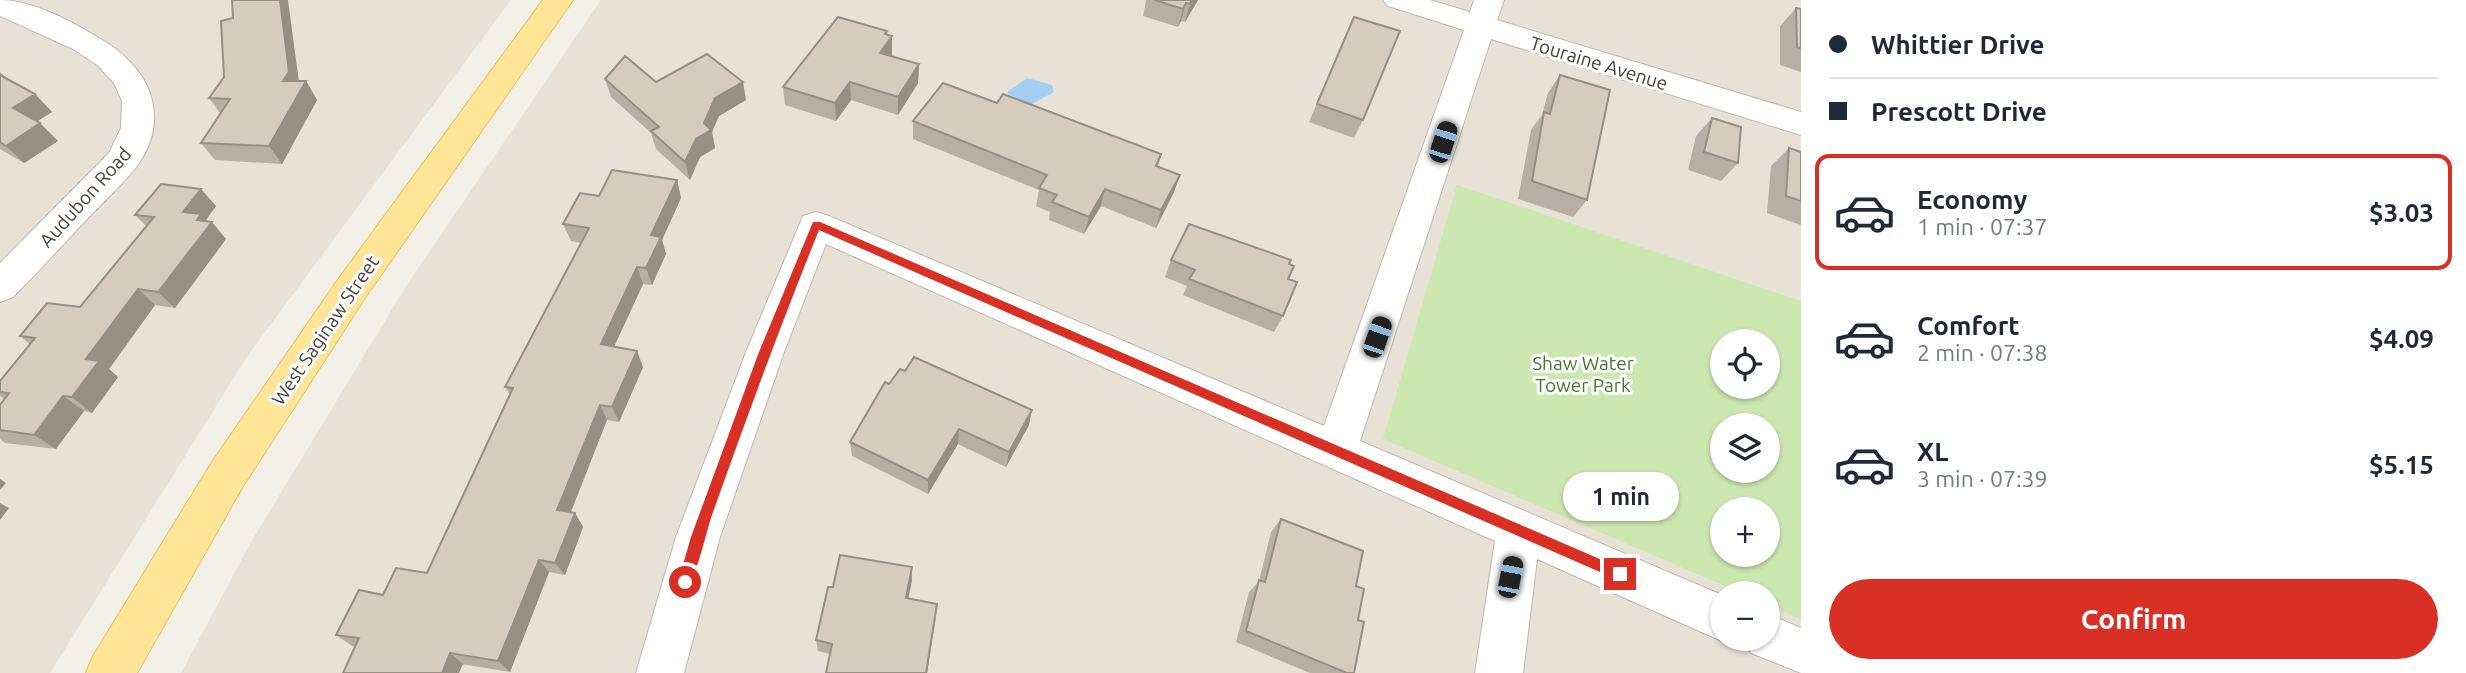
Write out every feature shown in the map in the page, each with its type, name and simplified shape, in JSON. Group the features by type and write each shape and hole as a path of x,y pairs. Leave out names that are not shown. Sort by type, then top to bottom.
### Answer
{"main road":[{"name":"West Saginaw Street","path":"110,673 227,475 352,288 558,0"}],"street":[{"name":"Touraine Avenue","path":"1398,0 1484,13 1801,124"},
{"name":"Audubon Road","path":"0,5 67,32 101,52 125,72 139,99 134,142 123,160 0,287"},
{"path":"1336,451 1484,13"},
{"path":"660,673 698,537 765,352 816,225 1710,613"},
{"path":"1499,673 1519,530"},
{"path":"1780,643 1801,652"}],"shaded area":[{"path":"0,0 511,0 248,355 50,673 0,673"},
{"path":"601,0 1801,0 1801,673 181,673 251,542 408,283"}],"green space":[{"name":"Shaw Water Tower Park","path":"1457,185 1801,301 1801,619 1780,610 1780,581 1713,581 1383,439"}],"water":[{"path":"1027,78 1052,85 1054,92 1030,105 1008,98 1008,91"}],"building":[{"path":"232,0 280,0 289,72 283,81 306,81 269,146 201,143 230,99 209,98 224,77 221,21 233,18"},
{"path":"1155,0 1192,0 1190,4 1186,3 1183,9"},
{"path":"1796,8 1801,9 1801,48 1797,47"},
{"path":"838,17 887,31 885,34 892,36 880,53 919,64 898,97 850,82 835,103 783,87"},
{"path":"1354,17 1400,31 1363,120 1317,104"},
{"path":"707,54 743,82 715,98 704,123 711,130 696,139 685,162 651,131 659,127 605,79 625,56 656,82"},
{"path":"0,75 35,94 13,108 40,123 6,146 0,142"},
{"path":"1560,75 1610,90 1587,200 1532,181 1544,112 1550,114"},
{"path":"943,83 997,103 1003,94 1161,154 1156,166 1180,175 1161,210 1105,189 1089,217 1052,202 1057,195 1039,188 1047,175 913,121"},
{"path":"1712,118 1741,127 1738,163 1704,152"},
{"path":"1789,148 1801,152 1801,201 1786,196"},
{"path":"612,170 677,180 651,235 661,237 646,268 637,267 601,344 637,351 612,407 600,405 557,510 575,513 555,563 539,560 498,661 450,653 442,673 343,673 359,638 336,635 359,590 383,595 396,568 427,573 513,388 505,387 589,228 563,224 580,193 599,196"},
{"path":"161,184 201,189 183,212 201,214 197,220 212,222 158,292 138,289 86,359 99,361 72,397 63,396 34,435 0,430 0,405 9,393 0,392 0,381 35,338 20,336 47,303 80,307 154,217 135,215"},
{"path":"1189,224 1291,260 1289,264 1294,266 1288,279 1297,282 1283,316 1189,279 1195,270 1171,260"},
{"path":"914,357 1032,410 1009,452 959,429 928,480 850,442 885,382 889,384 900,369 905,371"},
{"path":"1281,519 1363,551 1356,586 1364,589 1358,620 1364,622 1354,673 1347,673 1246,631 1259,580 1265,582"},
{"path":"840,555 912,567 906,598 937,604 926,673 826,673 832,644 816,640 828,587 833,587"}],"route":[{"path":"685,582 698,537 765,352 816,225 1620,574"}]}
